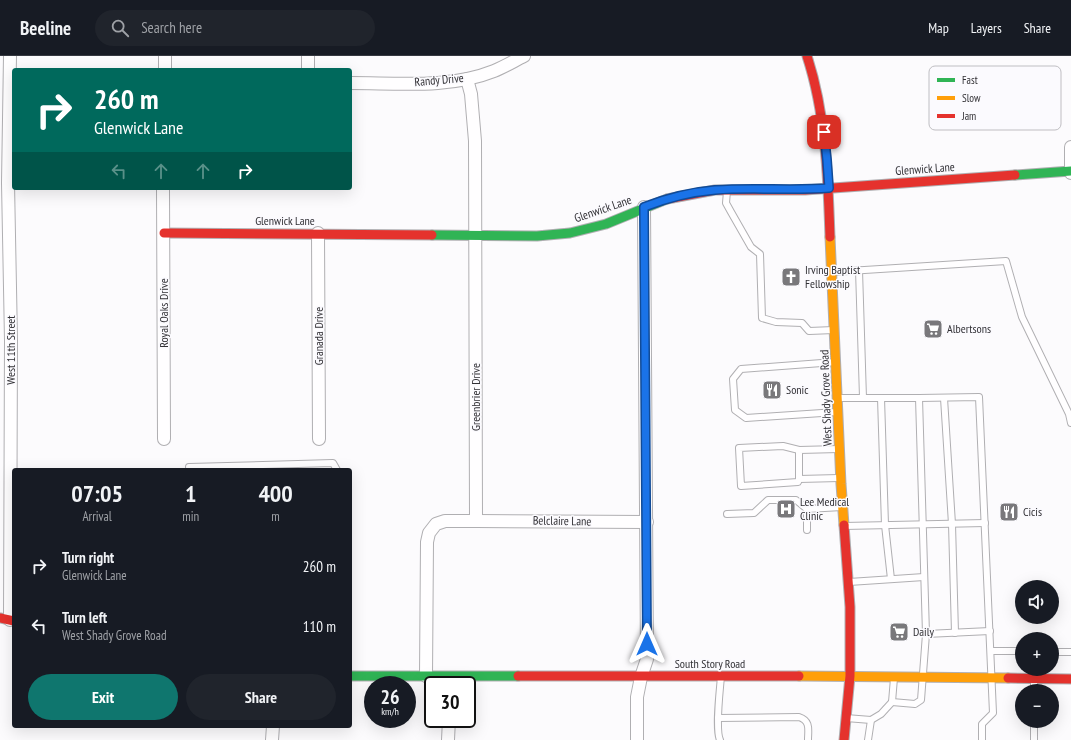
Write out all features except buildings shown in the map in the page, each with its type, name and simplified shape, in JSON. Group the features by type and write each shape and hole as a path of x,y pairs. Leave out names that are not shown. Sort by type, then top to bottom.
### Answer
{"main road":[{"name":"West Shady Grove Road","path":"808,56 814,78 824,132 829,188 841,478 850,607 850,676 844,740"},
{"name":"Glenwick Lane","path":"164,233 318,233 536,236 570,233 606,224 665,199 715,190 805,190 1071,171"},
{"name":"South Story Road","path":"352,676 424,676"},
{"name":"South Story Road","path":"476,680 721,676 894,676 1071,679"}],"street":[{"name":"West 11th Street","path":"8,620 11,340 8,183 10,56"},
{"path":"165,56 165,68"},
{"path":"308,56 308,68"},
{"name":"Randy Drive","path":"352,83 434,84 494,71 524,56"},
{"name":"Greenbrier Drive","path":"467,78 471,94 474,123 476,235 476,520"},
{"path":"1071,147 1071,171"},
{"name":"Royal Oaks Drive","path":"164,190 164,439"},
{"path":"637,740 637,697 641,677 647,659 644,207"},
{"name":"Granada Drive","path":"318,233 319,439"},
{"path":"426,676 427,542 429,533 436,524 476,520"},
{"name":"Belclaire Lane","path":"476,520 647,522"},
{"path":"272,728 272,740"},
{"path":"448,740 449,728"}],"lane":[{"path":"727,190 726,203 751,247 760,254 762,318 776,322 802,323 808,331 835,330"},
{"path":"832,272 1006,261 1022,317 1069,414 1071,423"},
{"path":"859,270 863,398"},
{"path":"837,362 741,369 733,379 735,410 746,418 839,412"},
{"path":"838,398 979,397 993,713 982,724 982,740"},
{"path":"881,398 885,525 891,580"},
{"path":"892,702 915,704 921,700 926,634 919,398"},
{"path":"944,398 952,524 955,633"},
{"path":"840,449 799,450 783,446 739,448 741,486 798,482 799,479 841,478"},
{"path":"799,450 799,479"},
{"path":"189,467 333,463 336,468"},
{"path":"727,514 754,513 768,500 796,500 807,509 843,507"},
{"path":"807,509 807,530"},
{"path":"844,526 985,523"},
{"path":"848,582 924,577"},
{"path":"926,634 990,631"},
{"path":"991,651 1015,652"},
{"path":"1059,652 1071,652"},
{"path":"720,740 718,736 718,718 721,676"},
{"path":"846,718 871,720 881,714 892,702 894,676"},
{"path":"1034,678 1034,684"},
{"path":"718,718 799,717 805,719 808,724 808,740"},
{"path":"868,740 871,720"},
{"path":"1034,728 1034,740"}],"traffic: fast":[{"path":"1015,175 1071,171"},
{"path":"432,235 537,236 570,233 606,224 667,199"},
{"path":"352,676 518,676"}],"traffic: slow":[{"path":"830,237 844,525"},
{"path":"799,676 1008,678"}],"traffic: jam":[{"path":"807,56 818,100 825,146 830,237"},
{"path":"667,199 715,190 805,190 1015,175"},
{"path":"164,233 432,235"},
{"path":"844,525 850,607 850,676 844,740"},
{"path":"0,618 12,621"},
{"path":"518,676 799,676"},
{"path":"1008,678 1071,679"}],"place":[{"name":"Irving Baptist Fellowship","path":"791,277"},
{"name":"Albertsons","path":"933,329"},
{"name":"Sonic","path":"772,390"},
{"name":"Lee Medical Clinic","path":"786,509"},
{"name":"Cicis","path":"1009,512"},
{"name":"Daily","path":"899,632"}],"route":[{"path":"647,644 646,279 644,207 665,199 715,190 805,190 829,188 824,132"}]}
